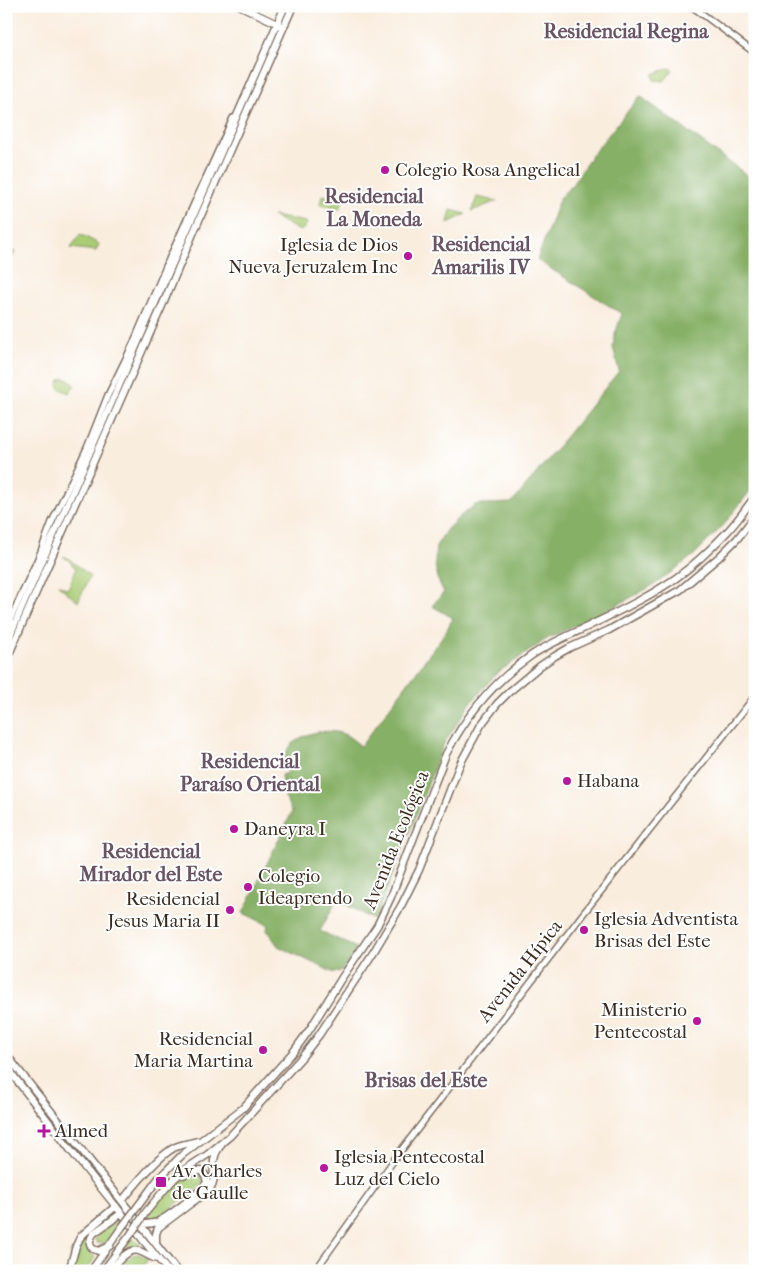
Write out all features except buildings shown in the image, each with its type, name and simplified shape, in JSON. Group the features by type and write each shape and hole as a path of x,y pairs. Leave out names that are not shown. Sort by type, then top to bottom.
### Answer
{"main road":[{"path":"240,6 279,25"},
{"path":"6,661 279,25 284,6"},
{"path":"6,644 279,25 293,6"},
{"name":"Avenida Ecológica","path":"91,1271 158,1179 182,1155 243,1108 294,1051 310,1029 377,926 391,897 446,754 468,718 485,696 500,680 531,656 562,638 642,600 676,578 692,566 727,532 755,497"},
{"path":"103,1271 146,1212 175,1178 224,1141 302,1057 319,1035 401,906 419,870 460,764 481,725 497,704 540,666 555,656 609,630 680,590 719,557 737,539 755,516"},
{"path":"6,1054 177,1271"},
{"path":"6,1066 72,1152 168,1271"},
{"path":"122,1201 167,1152 178,1146 201,1140"},
{"path":"156,1244 158,1228 210,1189 215,1177 214,1157 224,1141"},
{"path":"141,1224 152,1223 164,1218 196,1194 207,1182 205,1174 197,1170 175,1178"},
{"path":"69,1271 81,1236 116,1206"},
{"path":"110,1246 98,1252 90,1246 90,1238 122,1213"},
{"path":"110,1271 122,1257 134,1250 142,1252 151,1258 158,1259"}],"street":[{"path":"691,6 755,53"},
{"path":"6,629 170,257 279,25"},
{"name":"Avenida Hípica","path":"315,1271 396,1157 579,918 755,696"}],"green space":[{"path":"670,68 673,70 664,81 654,80 653,74"},
{"path":"640,96 755,181 755,485 721,528 694,555 657,583 623,602 547,639 497,673 470,704 444,743 374,920 337,900 320,931 357,948 341,971 332,972 278,946 267,930 268,925 243,913 292,812 284,794 281,775 287,773 288,764 282,763 294,742 308,734 317,732 341,733 361,746 445,633 453,618 432,606 444,592 437,578 435,562 436,546 447,529 475,505 511,503 619,371 613,347 622,314 537,260 560,197 572,185 592,155"},
{"path":"322,195 343,199 340,209 320,205"},
{"path":"477,197 497,201 472,211"},
{"path":"451,210 466,214 448,223"},
{"path":"273,216 306,222 307,224 300,231"},
{"path":"80,234 99,244 96,251 71,248"},
{"path":"6,248 15,252 6,270"},
{"path":"64,378 74,384 74,388 69,393 58,386 59,381"},
{"path":"63,556 90,576 78,602 57,584 68,589 76,569"},
{"path":"196,1174 201,1175 203,1181 200,1186 161,1216 146,1220 167,1192 181,1181"},
{"path":"118,1221 120,1223 108,1241 101,1244 97,1243 95,1239 97,1236"},
{"path":"88,1235 87,1248 95,1257 87,1271 72,1271 76,1255 85,1236"},
{"path":"133,1237 143,1249 134,1248 116,1262"},
{"path":"140,1254 147,1258 147,1261 139,1271 115,1271 132,1255"}],"place":[{"name":"Colegio Rosa Angelical","path":"385,170"},
{"name":"Iglesia de Dios Nueva Jeruzalem Inc","path":"408,256"},
{"name":"Habana","path":"567,781"},
{"name":"Daneyra I","path":"234,829"},
{"name":"Colegio Ideaprendo","path":"248,887"},
{"name":"Residencial Jesus Maria II","path":"230,910"},
{"name":"Iglesia Adventista Brisas del Este","path":"584,930"},
{"name":"Ministerio Pentecostal","path":"697,1021"},
{"name":"Residencial Maria Martina","path":"263,1050"},
{"name":"Almed","path":"44,1131"},
{"name":"Iglesia Pentecostal Luz del Cielo","path":"324,1168"},
{"name":"Av. Charles de Gaulle","path":"161,1182"}],"district":[{"name":"Residencial Regina","path":"626,31"},
{"name":"Residencial La Moneda","path":"374,208"},
{"name":"Residencial Amarilis IV","path":"481,256"},
{"name":"Residencial Paraíso Oriental","path":"250,772"},
{"name":"Residencial Mirador del Este","path":"151,862"},
{"name":"Brisas del Este","path":"426,1080"}]}
